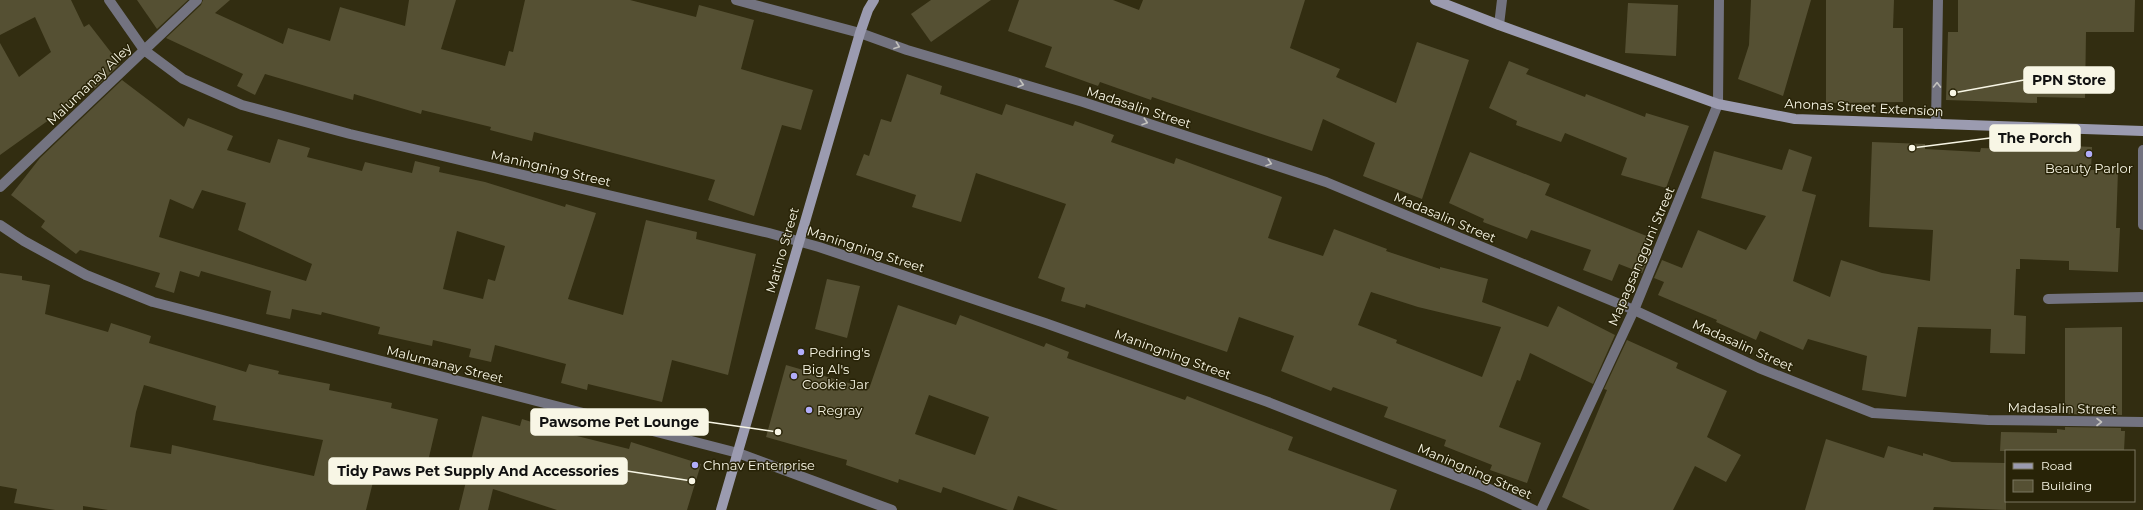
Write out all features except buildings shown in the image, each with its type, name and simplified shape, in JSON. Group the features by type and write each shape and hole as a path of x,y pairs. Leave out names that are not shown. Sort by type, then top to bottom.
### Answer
{"street":[{"name":"Maningning Street","path":"109,0 144,50 183,79 242,104 350,134 798,240 1046,323 1268,402 1485,487 1534,510"},
{"name":"Malumanay Alley","path":"0,187 197,0"},
{"name":"Madasalin Street","path":"736,0 860,33 907,50 1083,102 1326,182 1634,310 1759,368 1873,413 1988,420 2143,422"},
{"name":"Matino Street","path":"721,510 798,240 860,33 868,10 874,0"},
{"name":"Anonas Street Extension","path":"1435,0 1499,26 1718,104 1795,119 2143,131"},
{"path":"1499,26 1502,0"},
{"name":"Mapagsangguni Street","path":"1541,510 1634,310 1718,104 1719,0"},
{"path":"1936,124 1938,0"},
{"path":"2143,150 2143,225"},
{"name":"Malumanay Street","path":"0,225 24,241 86,275 153,302 738,454 892,510"},
{"path":"2048,299 2143,297"}],"place":[{"name":"PPN Store","path":"1953,93"},
{"name":"The Porch","path":"1912,148"},
{"name":"Beauty Parlor","path":"2089,154"},
{"name":"Pedring's","path":"801,352"},
{"name":"Big Al's Cookie Jar","path":"794,376"},
{"name":"Regray","path":"809,410"},
{"name":"Pawsome Pet Lounge","path":"778,432"},
{"name":"Chnav Enterprise","path":"695,465"},
{"name":"Tidy Paws Pet Supply And Accessories","path":"692,481"}]}
